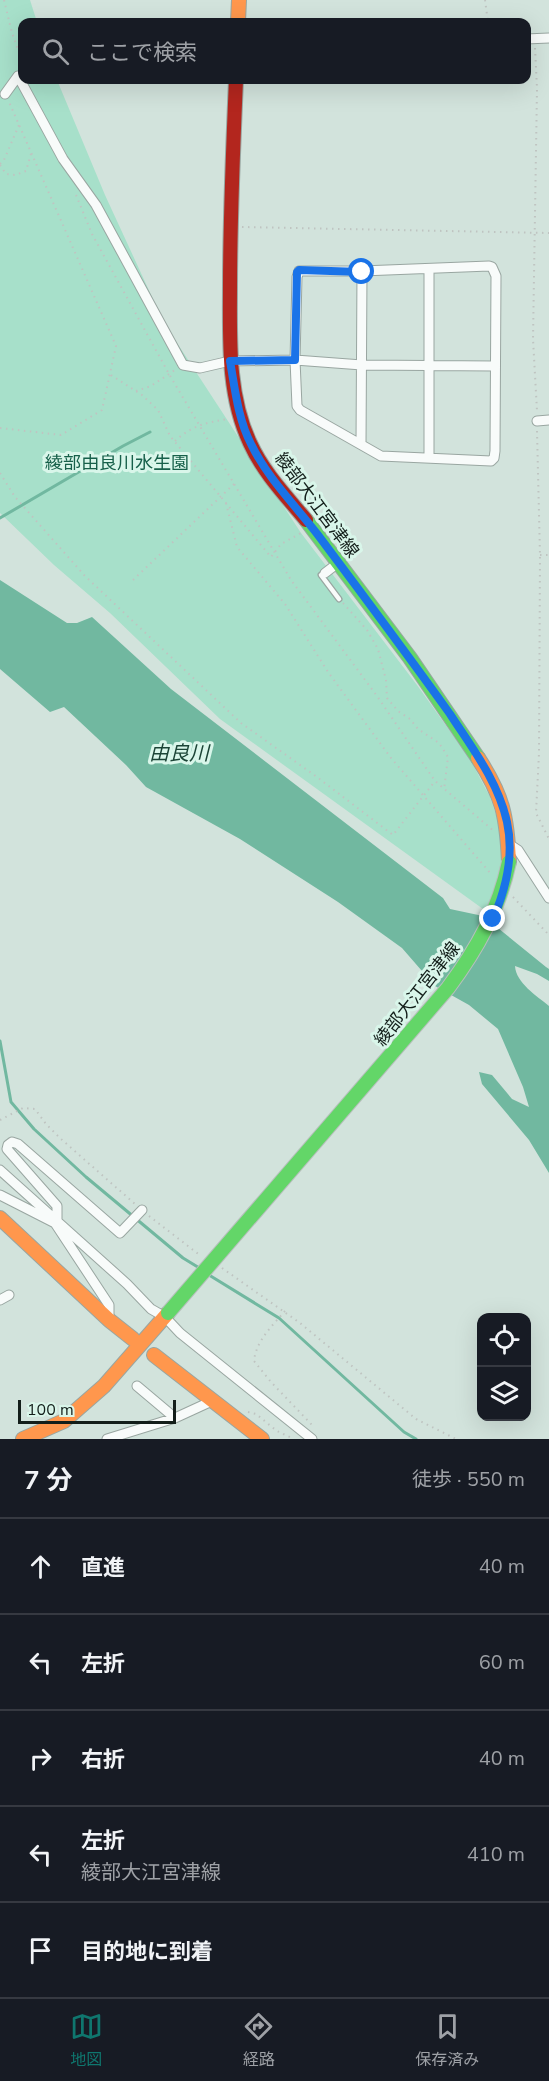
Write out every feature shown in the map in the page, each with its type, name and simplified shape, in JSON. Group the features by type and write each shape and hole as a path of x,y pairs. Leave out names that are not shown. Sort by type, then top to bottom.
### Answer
{"main road":[{"path":"238,18 239,0"},
{"name":"綾部大江宮津線","path":"23,1439 64,1420 104,1386 435,1004 462,970 500,903 509,862 507,824 502,804 479,758 411,658 316,532 270,476 250,444 240,417 230,361 230,226 236,84"},
{"path":"0,1218 109,1320 134,1339"},
{"path":"154,1354 262,1439"}],"street":[{"path":"531,39 549,38"},
{"path":"5,94 18,76"},
{"path":"22,84 63,159 96,205 183,365 200,368 230,361 295,360 362,365 494,366"},
{"path":"492,267 496,276 494,458 486,461 381,456 300,410 297,406 295,360 297,272 299,270 362,272 492,267"},
{"path":"429,269 429,458"},
{"path":"361,444 362,272"},
{"path":"537,421 549,420"},
{"path":"325,573 338,563"},
{"path":"509,844 518,850 549,898"},
{"path":"56,1222 57,1206 6,1149 12,1142 18,1144 120,1233 142,1210"},
{"path":"0,1170 127,1284 151,1309 166,1315 180,1333 315,1436"},
{"path":"0,1195 56,1222 109,1305 109,1320"},
{"path":"0,1300 9,1295"},
{"path":"137,1386 175,1418"},
{"path":"107,1439 175,1418 212,1401"}],"lane":[{"path":"325,573 321,575 339,599"}],"path":[{"path":"4,0 18,49"},
{"path":"485,0 487,18"},
{"path":"531,39 537,88 532,339 537,421 540,555 539,753 536,813 549,839"},
{"path":"0,428 62,435 102,410 116,346 5,94"},
{"path":"18,125 4,160 0,164 6,174 15,175 26,171 32,154"},
{"path":"74,191 92,234 169,374 291,580 377,696 435,781 509,844"},
{"path":"230,226 549,233"},
{"path":"136,391 151,386 183,365"},
{"path":"110,374 136,391 158,410 175,441 271,557 281,544 301,533 316,532"},
{"path":"175,441 186,431 208,421 240,417"},
{"path":"0,473 15,497 85,576 242,723 318,777 393,835 435,781"},
{"path":"133,580 235,483"},
{"path":"226,502 237,547 285,604 328,672 391,758 498,881"},
{"path":"540,555 549,555"},
{"path":"339,599 367,630 378,649 387,698 418,729 440,743 448,757 444,790"},
{"path":"513,896 549,935"},
{"path":"0,1120 23,1108 35,1109 61,1139 142,1210 208,1260"},
{"path":"216,1265 285,1311 416,1419 456,1439"},
{"path":"285,1311 255,1351 254,1361 315,1436"},
{"path":"245,1411 256,1414 277,1431 294,1439"}],"green space":[{"name":"綾部由良川水生園","path":"0,0 30,0 36,18 18,18 18,84 59,84 105,195 164,323 301,533 417,685 470,759 490,797 503,836 502,878 490,914 220,719 110,613 54,565 0,513"}],"water":[{"name":"由良川","path":"0,580 67,623 77,623 92,617 171,689 443,898 450,909 483,916 549,969 549,981 515,966 523,983 549,1006 549,1173 529,1140 482,1084 479,1072 492,1075 512,1099 529,1107 523,1087 498,1029 469,1005 435,986 402,948 338,902 240,839 146,787 64,707 50,712 0,669"}],"waterway":[{"path":"0,518 150,432"},
{"path":"0,1041 11,1102 34,1129 86,1177 183,1258 201,1269"},
{"path":"209,1275 279,1318 404,1432 416,1439"}],"traffic: fast":[{"path":"306,520 410,658 478,758"},
{"path":"168,1313 448,988 486,928 505,880 509,862"}],"traffic: slow":[{"path":"238,18 239,0"},
{"path":"478,758 493,784 502,807 507,832 509,862"},
{"path":"0,1218 109,1320 133,1339"},
{"path":"23,1439 64,1421 104,1386 168,1313"},
{"path":"154,1355 262,1439"}],"traffic: jam":[{"path":"236,84 230,260 230,346 237,405 255,454 275,483 306,520"}],"route":[{"path":"362,272 299,270 297,272 295,360 230,361 240,417 250,444 270,476 316,532 411,658 489,775 502,804 509,844 506,883 493,919"}]}
